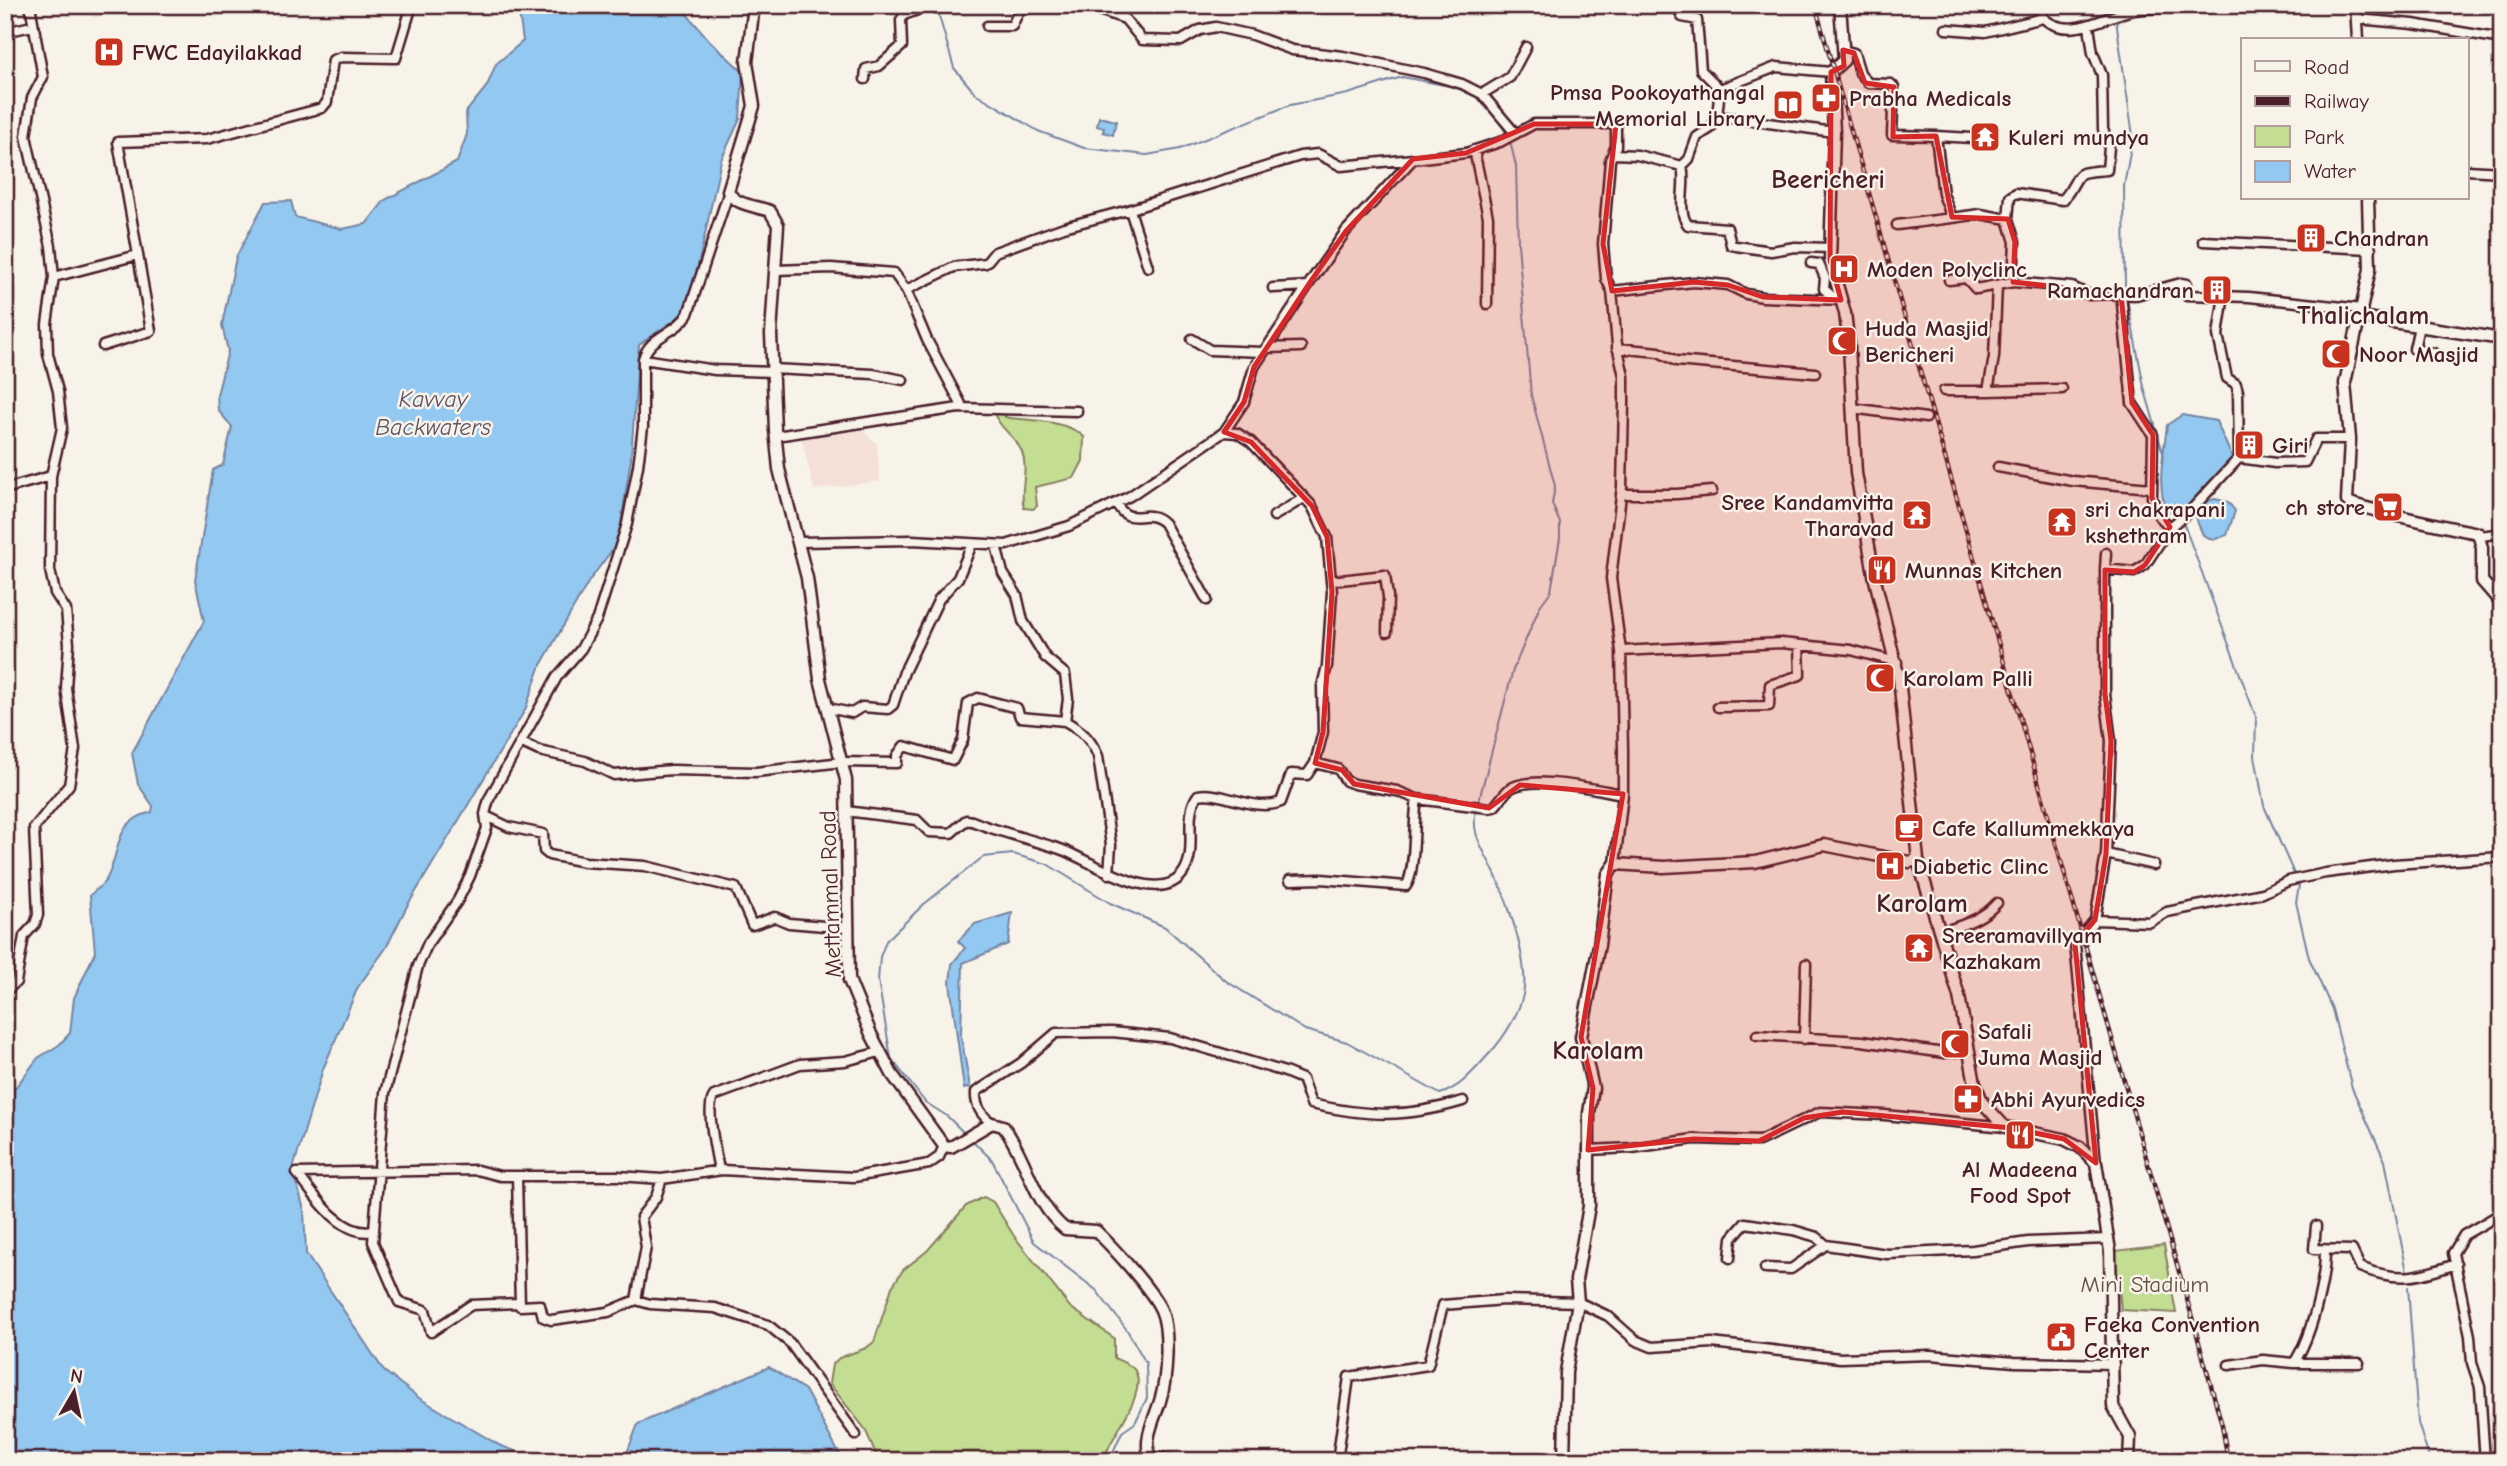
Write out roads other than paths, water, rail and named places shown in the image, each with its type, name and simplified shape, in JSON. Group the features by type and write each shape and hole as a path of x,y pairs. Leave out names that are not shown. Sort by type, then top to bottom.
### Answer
{"main road":[{"path":"728,194 754,106 747,62 754,5"},
{"path":"1840,5 1843,63 1831,72 1834,132 1830,260 1840,303 1852,408 1856,473 1875,580 1897,662 1918,860 1959,996 1975,1084 1983,1102 2005,1127 2064,1139 2080,1147 2096,1163 2109,1239 2113,1406 2130,1437 2129,1461"},
{"path":"2357,11 2358,38"},
{"name":"Mettammal Road","path":"728,194 731,198 767,210 775,216 778,225 772,371 779,469 799,542 828,708 846,780 849,980 892,1074 944,1146"},
{"path":"2368,200 2371,249 2361,313 2345,383 2350,439 2345,489 2350,506 2423,519 2441,528 2481,536 2482,581 2502,604"},
{"path":"2361,313 2419,326 2502,339"},
{"path":"1564,1461 1566,1372 1578,1302 1576,1280 1589,1206 1588,1150 1593,1088 1581,1037 1599,945 1608,874 1615,864 1664,867 1755,862 1824,845 1909,862 1918,860"},
{"path":"944,1146 951,1147 992,1123 997,1123 1006,1131 1019,1153 1033,1188 1060,1225 1065,1229 1096,1231 1161,1309 1166,1352 1163,1393 1147,1441 1150,1457 1175,1461"},
{"path":"1469,1461 1498,1461"}],"street":[{"path":"6,990 16,982 23,941 38,915 34,828 69,785 75,749 66,688 69,644 66,610 55,593 50,570 51,476 62,428 58,391 49,366 47,337 54,277 51,246 27,147 26,122 34,92 43,77 30,5"},
{"path":"103,346 151,331 118,142 206,139 323,108 327,102 333,60 341,57 396,58 412,5"},
{"path":"865,79 866,69 879,66 902,46 901,20 904,15 932,5"},
{"path":"988,26 1012,26 1019,11 1031,7 1064,5"},
{"path":"1085,5 1125,19 1142,40 1181,41 1200,30 1226,28 1292,50 1343,56 1462,84 1482,94 1515,133"},
{"path":"1677,5 1682,17 1697,20 1701,69 1720,89 1717,116 1711,128 1697,137 1689,159 1682,166 1683,206 1688,225 1727,228 1731,245 1736,247 1772,251 1794,247 1831,248"},
{"path":"2040,5 2043,18 2059,28 2089,26 2131,11 2190,5 2263,8 2279,5"},
{"path":"2339,5 2413,24 2502,39"},
{"path":"1946,29 1985,32 2043,18"},
{"path":"5,32 32,26"},
{"path":"2013,282 2015,242 2008,219 2010,197 2015,193 2063,200 2080,173 2091,169 2107,170 2109,147 2103,129 2102,75 2093,53 2089,26"},
{"path":"1482,94 1510,77 1526,47"},
{"path":"1843,50 1854,54 1860,73 1868,83 1891,84 1894,87 1892,135 1972,138"},
{"path":"1720,89 1776,67 1831,72"},
{"path":"1717,116 1755,119 1834,132"},
{"path":"906,290 954,267 986,263 995,252 1064,227 1130,210 1300,156 1318,154 1341,166 1413,159 1474,150 1500,142 1534,124 1616,124 1616,146 1602,244 1606,279 1612,291 1617,348 1624,376 1621,494 1611,578 1621,651 1623,794 1615,864"},
{"path":"1936,136 1943,194 1952,218"},
{"path":"1474,150 1488,217 1487,304"},
{"path":"1613,154 1637,155 1682,166"},
{"path":"799,542 912,540 1006,545 1069,526 1116,503 1224,432 1244,402 1254,367 1264,350 1346,231 1413,159"},
{"path":"2468,170 2502,172"},
{"path":"728,194 688,314 684,321 649,347 643,359 643,427 638,466 617,561 597,619 580,649 556,677 489,799 487,828 470,876 458,900 428,943 418,966 385,1093 377,1172 374,1249 391,1290 403,1305 425,1310 431,1332 471,1305 540,1305 542,1317 551,1320 608,1312 636,1300 650,1304 716,1308 768,1325 790,1343 856,1435"},
{"path":"1130,210 1148,267"},
{"path":"1896,225 1980,214 2008,219"},
{"path":"2203,241 2371,249"},
{"path":"54,277 138,255"},
{"path":"1811,263 1819,264 1825,278 1824,289 1840,303"},
{"path":"776,270 831,268 894,273 906,290 927,340 961,404 959,408"},
{"path":"1949,280 1966,278 1972,289 2013,282 2073,288 2089,295 2124,294 2181,283 2187,284 2186,295 2224,295 2361,313"},
{"path":"1612,291 1694,282 1728,285 1746,295 1840,303"},
{"path":"1988,391 1994,357 1997,285"},
{"path":"1273,288 1308,286"},
{"path":"2124,294 2132,403 2152,435 2151,488 2159,516 2170,527"},
{"path":"2105,569 2134,572 2145,565 2170,527 2191,510 2239,458 2238,391 2236,384 2227,378 2218,335 2224,295"},
{"path":"2419,326 2414,349 2434,353"},
{"path":"1192,339 1210,350 1301,347"},
{"path":"1617,348 1659,352 1676,362 1815,373"},
{"path":"643,359 677,366 873,374 903,380"},
{"path":"1944,391 2062,389"},
{"path":"776,436 959,408 1077,411"},
{"path":"1852,408 1926,418"},
{"path":"846,811 917,820 929,832 951,833 966,820 972,821 1075,855 1109,874 1139,883 1171,884 1185,870 1191,845 1193,801 1198,795 1276,804 1281,802 1291,774 1307,775 1315,763 1323,732 1322,686 1327,666 1331,581 1327,537 1304,498 1244,436 1224,432"},
{"path":"2239,458 2275,463 2305,462 2316,439 2350,439"},
{"path":"1998,467 2073,481 2151,488"},
{"path":"5,489 51,476"},
{"path":"1621,494 1712,491"},
{"path":"1274,516 1304,498"},
{"path":"1116,503 1121,513 1128,518 1154,516 1164,523 1207,600"},
{"path":"2481,536 2502,533"},
{"path":"828,708 852,713 862,707 888,709 893,705 904,672 939,599 958,578 972,544"},
{"path":"996,545 997,558 1017,595 1023,621 1045,657 1065,674 1068,699 1065,721"},
{"path":"2096,1163 2074,944 2095,920 2106,854 2111,741 2105,694 2106,553"},
{"path":"1331,581 1385,575 1388,597 1387,632"},
{"path":"1621,651 1781,643 1851,650 1897,662"},
{"path":"1718,707 1769,706 1770,685 1800,675 1799,645"},
{"path":"522,743 539,751 585,761 614,775 672,770 756,772 842,762 897,763 897,756 904,746 953,761 963,740 968,704 978,698 1017,708 1020,717 1065,721 1080,729 1092,743 1098,756 1111,845 1109,874"},
{"path":"1315,763 1338,769 1346,781 1417,799 1494,807 1509,789 1542,783 1623,794"},
{"path":"1290,880 1321,879 1406,886 1412,871 1412,826 1417,799"},
{"path":"486,816 515,828 543,834 544,850 549,855 585,862 645,866 736,888 752,925 775,917 789,923 848,928"},
{"path":"2106,854 2154,865"},
{"path":"2095,920 2150,922 2167,912 2263,893 2288,881 2326,873 2395,864 2502,856"},
{"path":"1939,929 1943,931 1989,913 1997,904"},
{"path":"1804,1039 1807,964"},
{"path":"992,1123 979,1109 976,1092 1021,1063 1056,1033 1112,1032 1170,1038 1301,1079 1311,1104 1335,1109 1413,1115 1463,1101"},
{"path":"1757,1035 1862,1041 1944,1053 1969,1049"},
{"path":"719,1170 712,1134 710,1102 714,1096 800,1064 845,1061 880,1052"},
{"path":"1588,1150 1632,1149 1694,1139 1759,1140 1820,1112 1885,1115 2005,1127"},
{"path":"373,1231 362,1234 347,1227 321,1203 297,1173 477,1170 500,1176 662,1179 719,1170 854,1177 929,1164 939,1157 944,1146"},
{"path":"517,1175 518,1303"},
{"path":"636,1300 646,1247 641,1217 656,1197 662,1179"},
{"path":"2485,1461 2480,1387 2472,1363 2470,1336 2454,1253 2464,1235 2502,1213"},
{"path":"1730,1258 1732,1238 1745,1223 1793,1230 1816,1237 1826,1245 1905,1254 1982,1250 2028,1242 2109,1239"},
{"path":"2316,1226 2314,1249 2352,1250 2360,1267 2385,1275 2415,1278 2456,1264"},
{"path":"1765,1268 1791,1269 1826,1245"},
{"path":"2294,1363 2303,1347 2319,1292 2325,1251"},
{"path":"1336,1461 1349,1377 1428,1365 1443,1306 1504,1300 1578,1302 1608,1316 1635,1340 1652,1348 1712,1343 1840,1358 1930,1355 2014,1362 2114,1364"},
{"path":"2229,1365 2263,1360 2359,1363"},
{"path":"1137,1461 1150,1457"}],"water":[{"name":"Kavvay Backwaters","path":"518,5 679,5 709,40 743,72 740,119 721,160 691,299 680,316 639,345 631,458 618,542 589,581 541,665 525,710 406,908 386,948 358,987 323,1069 293,1169 304,1210 306,1254 384,1371 419,1398 499,1445 541,1461 5,1461 5,1101 38,1058 59,1045 70,1033 74,998 95,952 90,895 106,880 124,831 130,823 152,812 153,806 138,784 132,753 204,621 195,580 213,470 223,465 232,427 218,410 217,395 228,351 222,325 236,257 265,202 291,201 295,217 342,229 366,224 385,200 457,162 467,134 466,112 487,86 496,64 523,41"},
{"path":"1099,117 1116,121 1113,135 1103,132 1104,128 1097,126"},
{"path":"2182,415 2216,421 2233,459 2223,474 2178,516 2166,509 2161,478 2167,425"},
{"path":"2215,499 2228,502 2235,511 2227,535 2213,540 2203,535 2193,512 2203,502"},
{"path":"1012,913 1008,944 963,963 961,1036 970,1087 964,1089 950,983 952,964 965,948 958,941 975,924"},
{"path":"769,1367 805,1390 843,1461 624,1461 638,1424"}],"waterway":[{"path":"941,5 939,16 954,68 975,93 1038,131 1084,148 1147,155 1180,149 1290,105 1348,94 1402,77 1455,87 1483,100"},
{"path":"2111,5 2114,14"},
{"path":"2116,20 2133,136 2124,186 2125,290"},
{"path":"1495,115 1505,131"},
{"path":"1478,804 1513,670 1540,606 1551,591 1560,538 1560,523 1552,504 1555,486 1531,395 1518,244 1516,166 1510,141"},
{"path":"2127,299 2144,387 2163,453"},
{"path":"2183,522 2256,717 2255,756 2264,806 2295,876"},
{"path":"964,1133 947,1116 925,1102 891,1058 878,980 880,957 886,941 923,905 983,857 1013,854 1047,864 1110,903 1165,927 1226,981 1305,1030 1347,1042 1440,1094 1455,1087 1473,1072 1501,1040 1516,1014 1524,988 1523,961 1516,930 1500,885 1477,835 1476,809"},
{"path":"2299,886 2296,902 2309,958 2332,1009 2352,1088 2385,1161 2407,1272"},
{"path":"972,1140 992,1160 1034,1242 1096,1290 1127,1330 1146,1363 1147,1398 1135,1423 1122,1432 1109,1461"},
{"path":"2408,1287 2418,1423 2430,1461"}],"railway":[{"path":"1815,5 2190,1310 2222,1425 2228,1461"}],"place":[{"name":"FWC Edayilakkad","path":"109,52"},
{"name":"Prabha Medicals","path":"1826,98"},
{"name":"Pmsa Pookoyathangal Memorial Library","path":"1788,105"},
{"name":"Kuleri mundya","path":"1985,137"},
{"name":"Chandran","path":"2311,238"},
{"name":"Moden Polyclinc","path":"1844,269"},
{"name":"Ramachandran","path":"2217,290"},
{"name":"Huda Masjid Bericheri","path":"1842,341"},
{"name":"Noor Masjid","path":"2336,354"},
{"name":"Giri","path":"2249,445"},
{"name":"ch store","path":"2388,507"},
{"name":"Sree Kandamvitta Tharavad","path":"1917,515"},
{"name":"sri chakrapani kshethram","path":"2062,522"},
{"name":"Munnas Kitchen","path":"1882,570"},
{"name":"Karolam Palli","path":"1880,678"},
{"name":"Cafe Kallummekkaya","path":"1909,828"},
{"name":"Diabetic Clinc","path":"1890,866"},
{"name":"Sreeramavillyam Kazhakam","path":"1919,948"},
{"name":"Safali Juma Masjid","path":"1955,1044"},
{"name":"Abhi Ayurvedics","path":"1968,1099"},
{"name":"Al Madeena Food Spot","path":"2020,1135"},
{"name":"Faeka Convention Center","path":"2061,1337"}],"district":[{"name":"Beericheri","path":"1828,179"},
{"name":"Thalichalam","path":"2363,315"},
{"name":"Karolam","path":"1922,903"},
{"name":"Karolam","path":"1598,1050"}],"park label":[{"name":"Mini Stadium","path":"2145,1284"}]}
